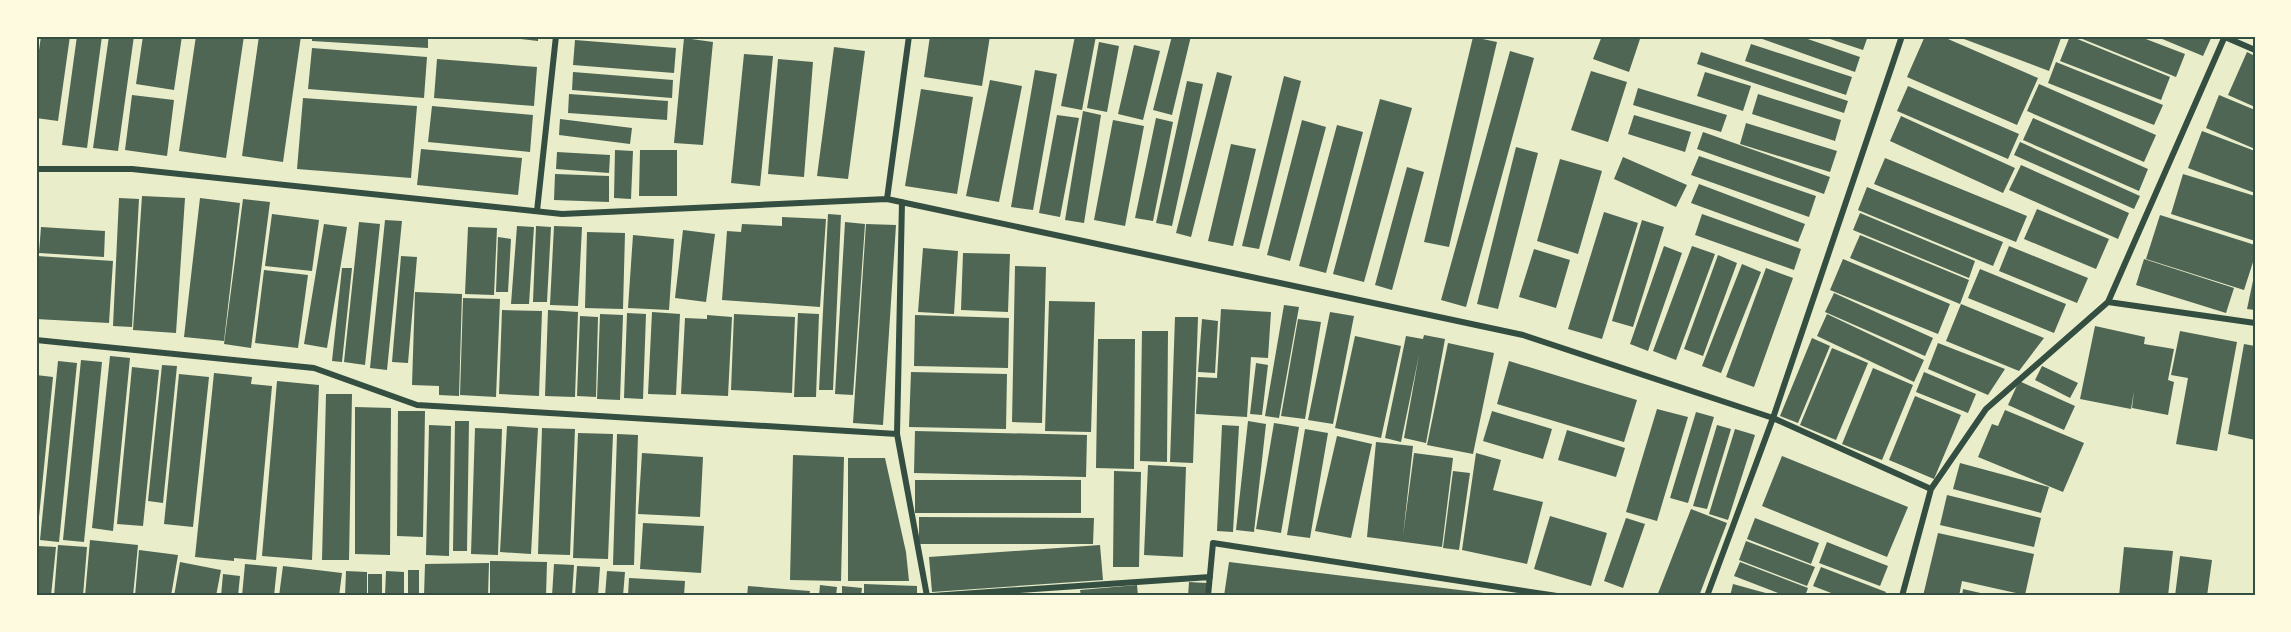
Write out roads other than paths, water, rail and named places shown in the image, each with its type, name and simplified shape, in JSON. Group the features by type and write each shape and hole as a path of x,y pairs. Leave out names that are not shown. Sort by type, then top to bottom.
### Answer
{"street":[{"path":"537,211 556,36"},
{"path":"887,199 909,36"},
{"path":"1707,596 1773,418 1902,36"},
{"path":"1902,596 1930,489 1986,409 2108,302 2225,36 2255,50"},
{"path":"36,169 132,169 561,214 887,199 1523,335 1773,418 1930,489"},
{"path":"902,202 897,434 927,596"},
{"path":"2108,302 2255,323"},
{"path":"36,340 314,368 417,405 897,434"},
{"path":"1208,596 1213,543 1557,596"},
{"path":"932,596 1210,577"}]}
